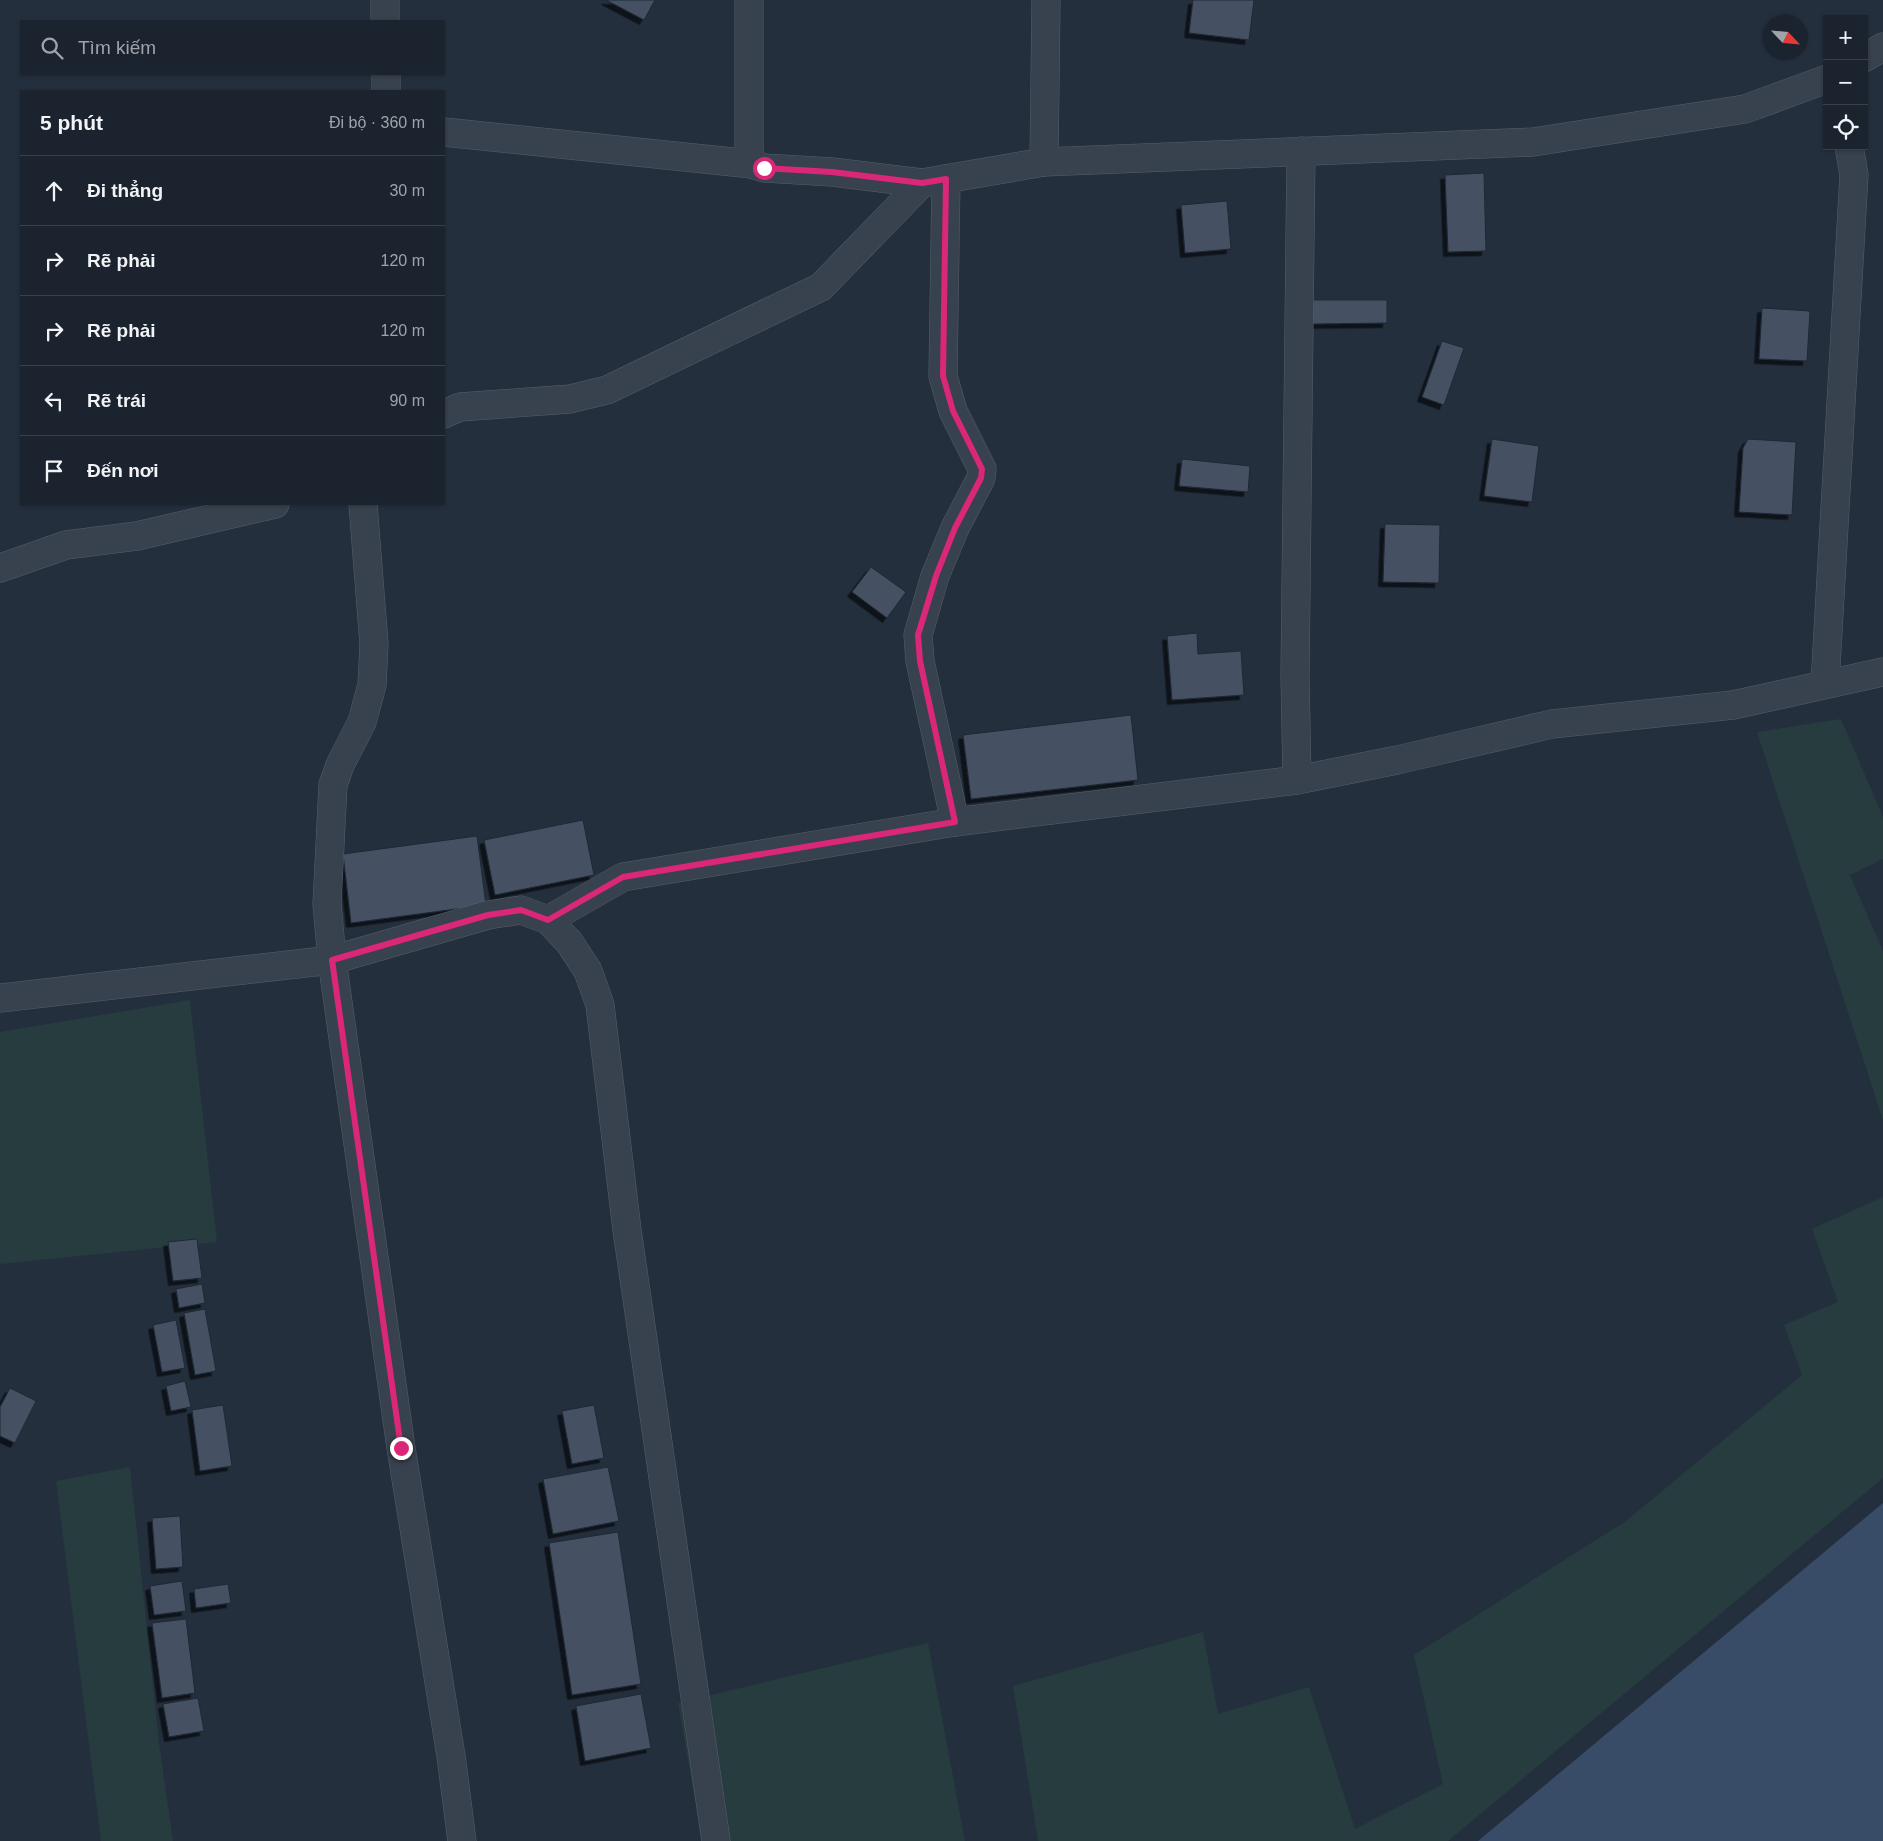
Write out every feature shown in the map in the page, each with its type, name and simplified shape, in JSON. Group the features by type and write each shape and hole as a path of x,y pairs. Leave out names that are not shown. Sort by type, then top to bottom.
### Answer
{"street":[{"path":"385,0 385,20"},
{"path":"748,0 749,152 752,164"},
{"path":"1044,162 1046,0"},
{"path":"1868,56 1883,47"},
{"path":"386,75 386,90"},
{"path":"445,132 752,164 764,168 934,181 1044,162 1533,142 1745,109 1823,80"},
{"path":"1825,684 1854,185 1850,150"},
{"path":"1297,780 1294,676 1301,151"},
{"path":"445,414 460,407 570,399 607,390 625,382 821,287 934,181"},
{"path":"934,181 943,376 953,411 982,469 981,478 955,528 936,576 918,635 920,661 955,822"},
{"path":"0,568 66,545 137,536 271,505"},
{"path":"363,505 374,644 372,685 362,722 340,764 333,785 327,904 332,960 401,1448 451,1756 462,1841"},
{"path":"548,920 623,877 955,822 1297,780 1397,760 1552,724 1733,705 1883,672"},
{"path":"0,998 332,960 488,915 521,910 548,920 569,942 588,971 600,1005 627,1230 716,1841"}],"green space":[{"path":"1841,719 1883,817 1883,859 1850,875 1883,951 1883,1120 1757,732"},
{"path":"190,1000 217,1242 0,1264 0,1032"},
{"path":"1883,1197 1883,1478 1448,1841 1038,1841 1013,1686 1203,1632 1218,1714 1309,1687 1355,1829 1443,1784 1414,1655 1626,1521 1802,1375 1784,1325 1838,1302 1812,1229"},
{"path":"130,1467 159,1743 173,1841 101,1841 56,1481"},
{"path":"928,1643 965,1841 702,1841 678,1703"}],"water":[{"path":"1883,1503 1883,1841 1478,1841"}],"building":[{"path":"606,0 655,0 644,20"},
{"path":"1193,0 1254,0 1249,40 1189,33"},
{"path":"1484,173 1486,251 1448,252 1445,175"},
{"path":"1227,201 1231,249 1185,253 1181,205"},
{"path":"1311,300 1387,300 1387,323 1310,324"},
{"path":"1762,308 1810,311 1807,361 1759,359"},
{"path":"1442,341 1464,348 1444,405 1422,397"},
{"path":"1492,439 1539,446 1532,502 1484,496"},
{"path":"1748,439 1796,442 1792,515 1739,512 1743,448"},
{"path":"1182,459 1250,466 1248,492 1179,486"},
{"path":"1385,524 1440,525 1439,583 1383,582"},
{"path":"871,567 906,592 887,618 852,592"},
{"path":"1197,633 1198,654 1241,651 1244,695 1172,700 1167,636"},
{"path":"1131,715 1138,780 971,799 963,735"},
{"path":"583,820 594,875 495,895 484,840"},
{"path":"477,836 486,905 351,923 343,854"},
{"path":"197,1239 202,1278 173,1281 168,1242"},
{"path":"202,1284 205,1303 179,1308 176,1289"},
{"path":"205,1309 216,1371 195,1375 184,1313"},
{"path":"176,1320 185,1368 162,1372 153,1325"},
{"path":"185,1381 191,1407 171,1411 166,1386"},
{"path":"10,1388 36,1401 15,1443 0,1436 0,1407"},
{"path":"223,1405 232,1466 200,1471 192,1410"},
{"path":"594,1405 604,1458 572,1464 562,1411"},
{"path":"608,1467 619,1521 553,1534 543,1479"},
{"path":"180,1516 183,1567 156,1569 152,1518"},
{"path":"618,1532 641,1684 572,1695 549,1543"},
{"path":"182,1581 186,1611 154,1615 150,1586"},
{"path":"228,1584 231,1603 196,1608 194,1589"},
{"path":"186,1619 195,1693 162,1698 152,1623"},
{"path":"641,1694 651,1748 585,1761 576,1706"},
{"path":"198,1698 204,1731 169,1737 163,1704"}],"route":[{"path":"401,1448 332,960 488,915 521,910 548,920 623,877 955,822 920,661 918,635 936,576 955,528 981,478 982,469 953,411 943,376 946,179 922,183 832,172 764,168"}]}
